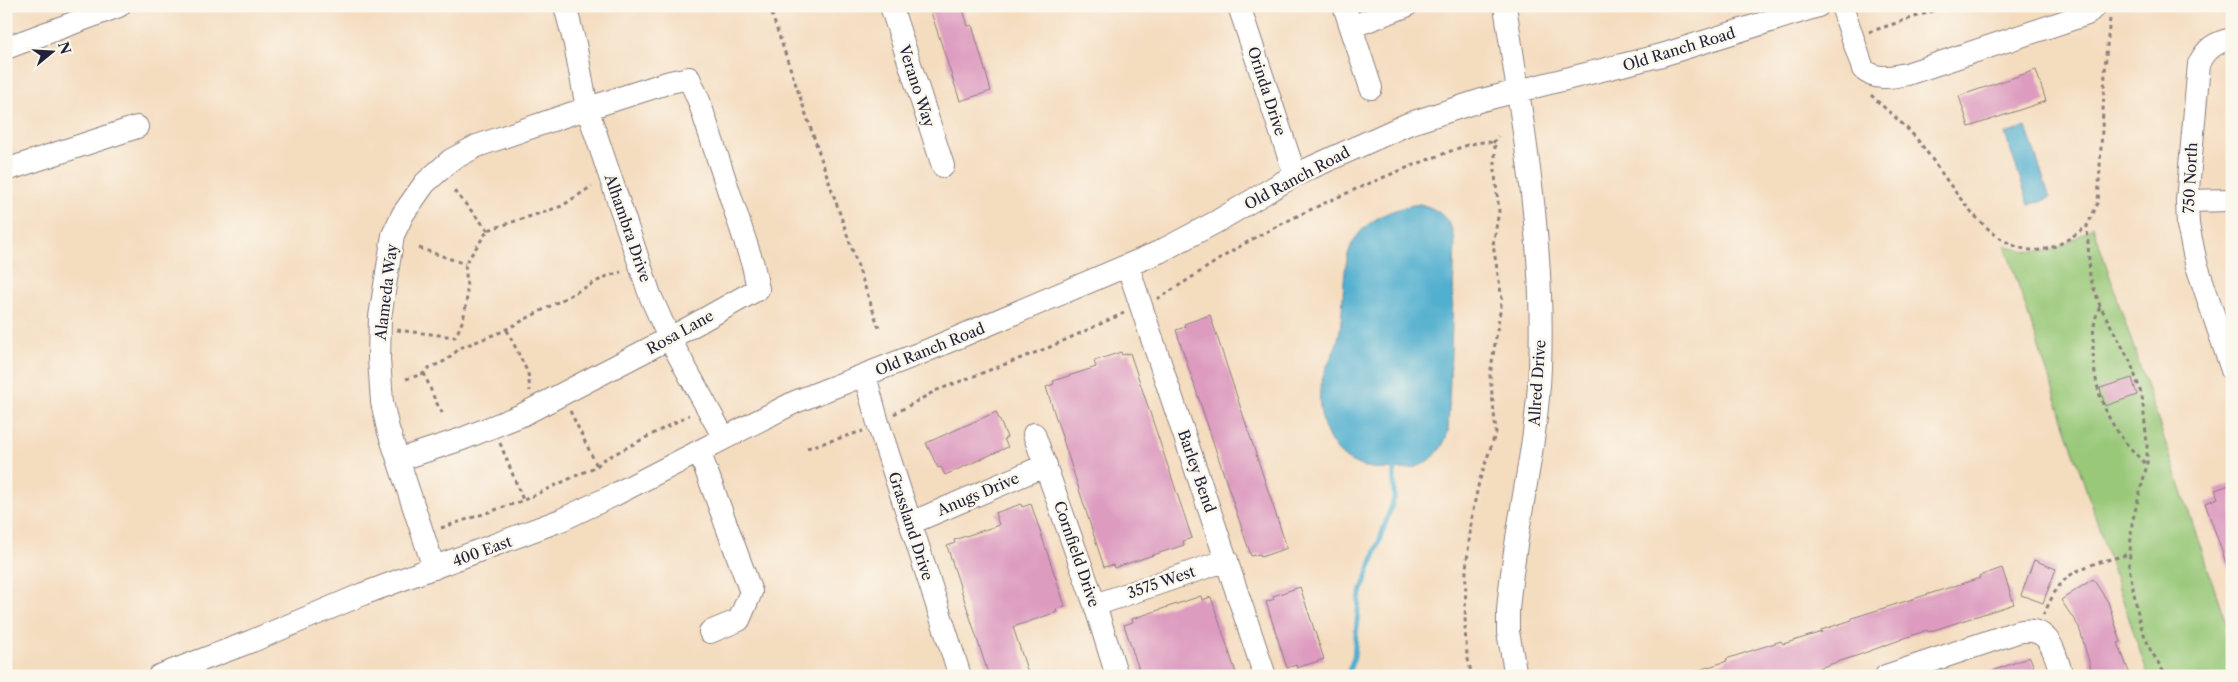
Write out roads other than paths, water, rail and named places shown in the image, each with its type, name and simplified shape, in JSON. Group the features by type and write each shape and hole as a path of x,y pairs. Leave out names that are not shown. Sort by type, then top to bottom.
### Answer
{"street":[{"path":"6,48 120,6"},
{"name":"Alhambra Drive","path":"565,6 575,44 587,108 650,295 669,338 724,438"},
{"name":"Verano Way","path":"891,6 944,166"},
{"name":"Orinda Drive","path":"1239,6 1295,175"},
{"path":"1371,88 1348,17 1406,6"},
{"name":"Allred Drive","path":"1505,6 1537,231 1540,346 1536,409 1508,603 1508,632 1516,676"},
{"name":"Old Ranch Road","path":"795,402 865,376 1128,266 1189,237 1295,175 1408,124 1518,90 1615,68 1662,55 1818,6"},
{"path":"1842,6 1863,69 1869,75 1882,77 1907,74 2087,14 2103,11"},
{"name":"750 North","path":"2222,42 2204,53 2199,64 2187,201 2190,243 2232,370"},
{"name":"Alameda Way","path":"434,568 398,460 382,402 379,351 380,317 393,235 403,214 425,183 451,160 477,146 587,108 670,82 689,78"},
{"name":"Rosa Lane","path":"398,460 462,439 522,415 758,289 753,265 699,101 689,78"},
{"path":"6,170 137,127"},
{"path":"2187,201 2232,200"},
{"name":"Barley Bend","path":"1128,266 1265,676"},
{"name":"Grassland Drive","path":"865,376 878,423 960,676"},
{"name":"400 East","path":"159,676 252,641 363,594 562,520 795,402"},
{"name":"Cornfield Drive","path":"1034,434 1095,605 1117,676"},
{"path":"699,451 751,592 738,620 710,632"},
{"name":"Anugs Drive","path":"911,523 1046,465"},
{"name":"3575 West","path":"1095,605 1227,560"},
{"path":"1886,676 2040,626 2049,641 2062,676"}],"water":[{"path":"2026,127 2050,198 2029,205 2005,134"},
{"path":"1420,204 1433,209 1444,217 1451,227 1455,241 1448,432 1438,452 1421,465 1406,469 1367,467 1356,464 1346,458 1330,440 1324,426 1321,410 1321,384 1339,335 1345,268 1351,247 1357,237 1374,220 1396,210"}],"waterway":[{"path":"1347,676 1354,657 1359,599 1394,499 1394,469"}]}
